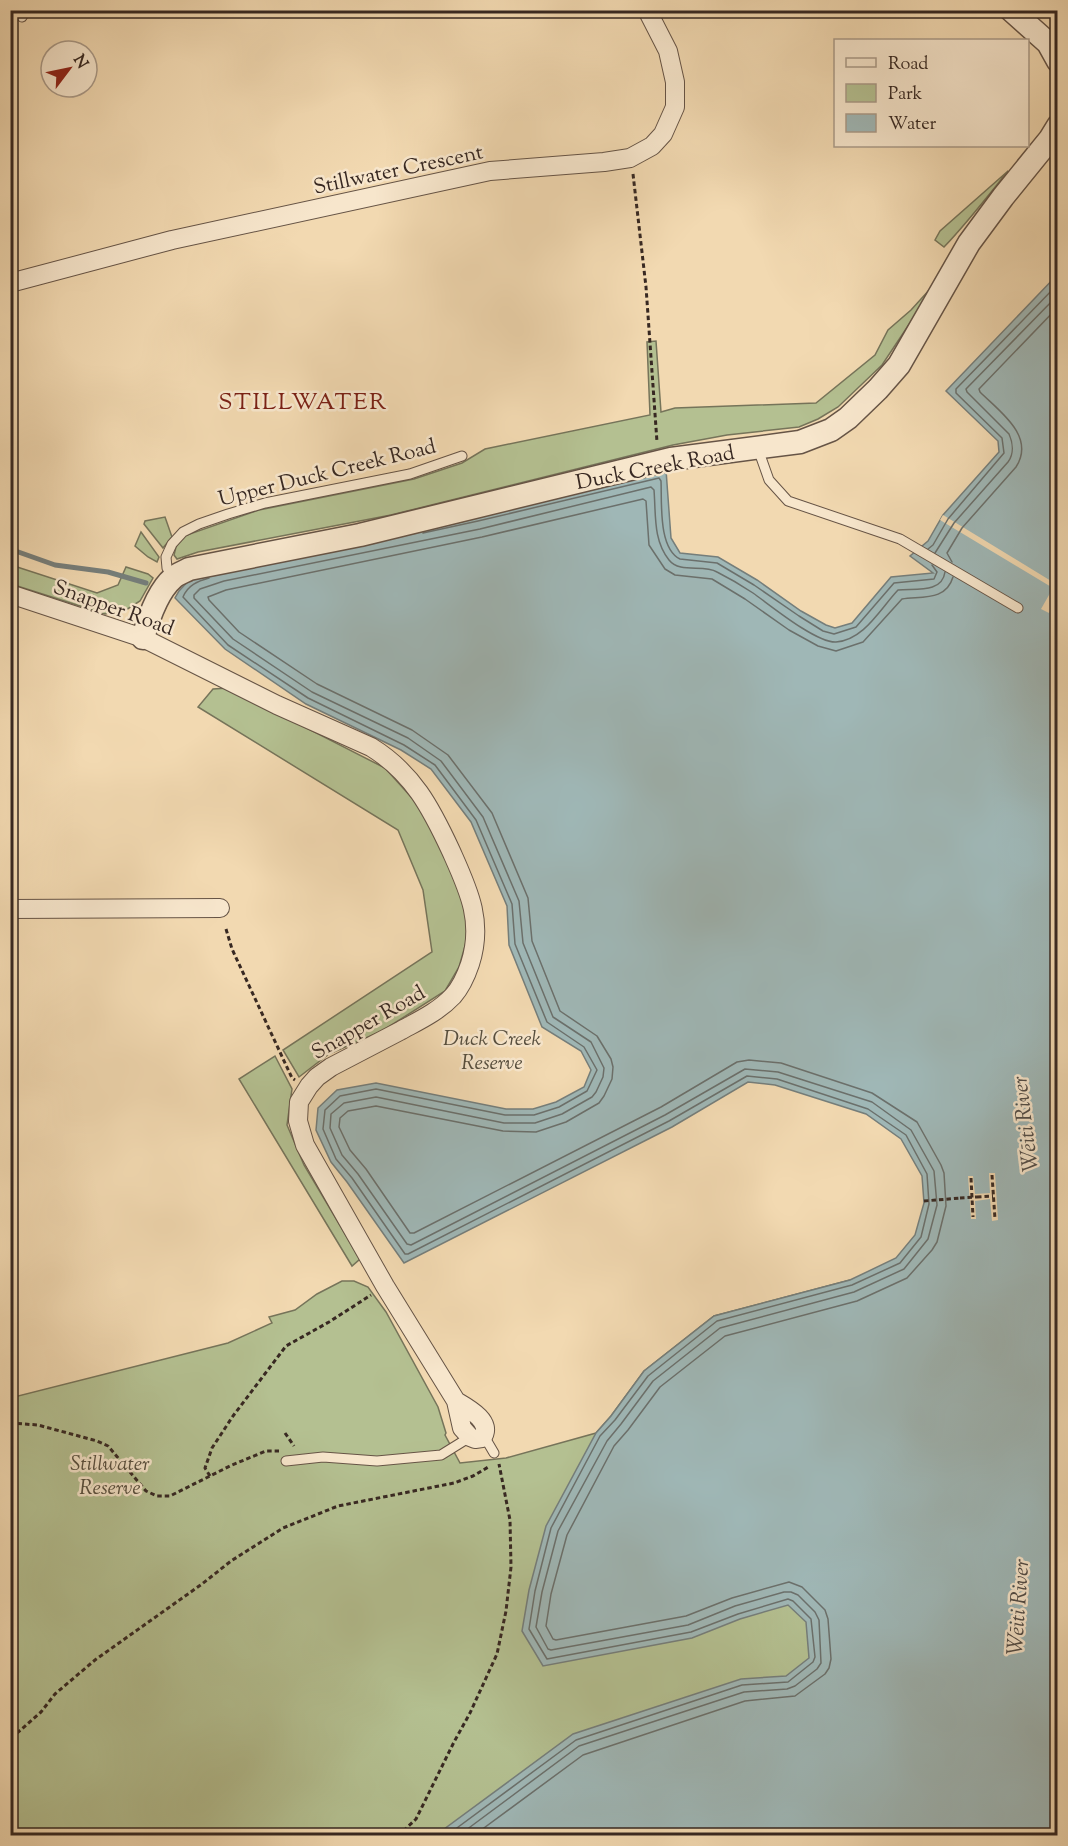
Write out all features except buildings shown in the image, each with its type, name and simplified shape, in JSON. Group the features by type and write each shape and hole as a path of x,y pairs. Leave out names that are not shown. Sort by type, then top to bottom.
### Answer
{"street":[{"name":"Stillwater Crescent","path":"10,284 172,240 490,171 630,158 652,146 663,134 675,107 675,82 668,51 647,10"},
{"path":"1011,10 1048,43 1058,61"},
{"name":"Duck Creek Road","path":"173,578 200,566 360,535 671,459 800,442 831,430 848,418 883,384 899,364 969,243 1058,126"},
{"path":"143,638 153,610 167,584 173,578"},
{"name":"Snapper Road","path":"10,594 143,638 277,705 371,747 382,754 408,779 433,811 466,885 475,918 475,943 468,971 453,996 430,1015 331,1068 309,1086 299,1102 298,1121 310,1156 385,1286 456,1401 476,1414 484,1425 486,1429 477,1436"},
{"path":"10,909 220,908"}],"lane":[{"path":"758,447 769,480 788,501 900,539 1018,608"},
{"name":"Upper Duck Creek Road","path":"173,578 167,568 166,557 172,544 183,532 199,524 265,503 410,474 462,456"},
{"path":"286,1461 323,1457 377,1461 441,1455 477,1436 496,1457"}],"path":[{"path":"630,158 646,287 657,442"},
{"path":"226,929 232,949 292,1078"},
{"path":"992,1175 995,1219"},
{"path":"971,1178 974,1217"},
{"path":"924,1200 994,1196"},
{"path":"972,1200 979,1200 978,1197"},
{"path":"210,1476 205,1468 212,1448 286,1346 385,1286"},
{"path":"10,1422 38,1425 108,1446 141,1484"},
{"path":"285,1433 293,1446 303,1445"},
{"path":"10,1736 16,1734 41,1712 55,1694 95,1660 231,1561 283,1528 338,1506 454,1483 473,1476 496,1457 510,1520 511,1567 506,1611 497,1654 416,1819 398,1836"}],"green space":[{"path":"1008,171 944,247 935,240 940,231"},
{"path":"931,288 882,365 838,407 799,427 727,435 673,445 391,515 198,552 177,559 174,555 181,537 259,510 414,479 462,463 485,449 650,415 647,342 656,341 661,412 675,408 816,403 875,355 888,330"},
{"path":"165,517 172,537 163,548 144,524 145,521"},
{"path":"141,532 159,557 157,562 135,546"},
{"path":"11,565 97,593 118,585 126,567 148,574 153,578 140,601 126,610 105,614 11,584"},
{"path":"228,688 385,768 421,808 458,879 471,925 459,967 445,991 382,1031 329,1054 299,1077 283,1050 432,952 423,890 398,830 198,707 213,689"},
{"path":"275,1056 292,1089 287,1125 304,1165 360,1259 352,1266 239,1079"},
{"name":"Stillwater Reserve","path":"850,1280 865,1835 11,1835 10,1398 228,1343 272,1323 269,1317 295,1310 317,1294 342,1281 354,1281 368,1287 386,1312 438,1407 445,1435 460,1463 506,1458 596,1433 644,1371 714,1316"}],"water":[{"name":"Wēiti River","path":"1057,275 1057,1835 436,1835 573,1734 741,1679 786,1676 809,1658 806,1622 788,1605 740,1619 692,1638 543,1666 522,1631 529,1590 546,1526 596,1433 644,1371 714,1316 850,1280 896,1258 915,1235 924,1203 922,1176 901,1139 866,1114 775,1085 748,1082 672,1127 404,1263 331,1162 316,1130 318,1108 337,1090 376,1083 506,1109 533,1109 556,1102 584,1087 591,1070 581,1051 542,1027 509,945 507,906 471,822 431,769 401,750 306,704 225,649 175,598 192,577 666,470 671,538 680,553 718,557 826,625 835,628 852,623 891,577 933,573 910,556 928,541 943,515 999,452 998,441 946,391"}],"pier":[{"path":"943,515 1056,584 1057,581 1057,599 1049,613 1041,609 1053,588 940,520"},
{"path":"989,1173 995,1173 998,1220 992,1221 990,1199 975,1201 976,1219 971,1219 968,1176 973,1176 975,1194 990,1193"}],"waterway":[{"path":"10,549 55,565 108,572 146,583"}],"district":[{"name":"STILLWATER","path":"303,401"}],"park label":[{"name":"Duck Creek Reserve","path":"492,1050"}]}
